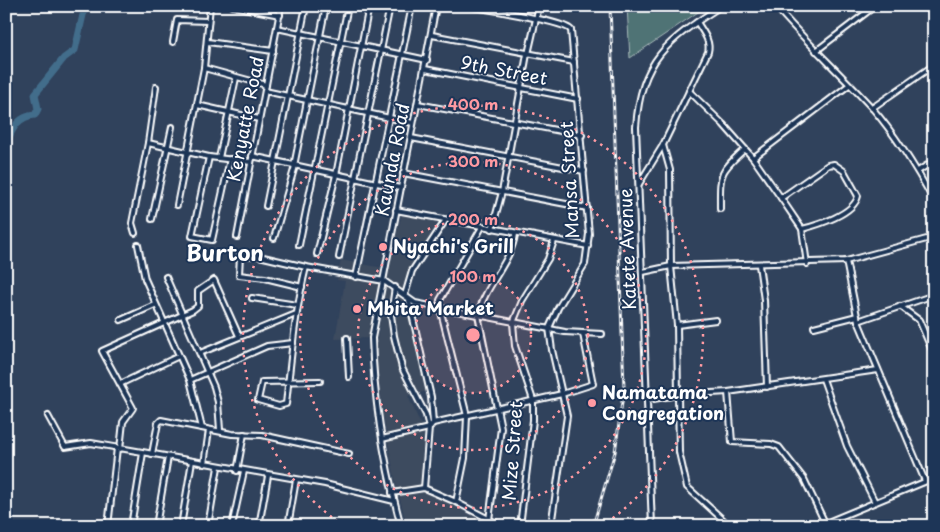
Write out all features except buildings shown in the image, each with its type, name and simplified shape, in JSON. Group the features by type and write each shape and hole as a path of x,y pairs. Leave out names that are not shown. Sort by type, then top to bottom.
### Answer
{"street":[{"path":"177,205 198,105 208,42 210,6"},
{"path":"233,6 280,15"},
{"name":"Kenyatte Road","path":"237,237 281,6"},
{"path":"266,206 306,6"},
{"path":"274,238 295,166 326,6"},
{"path":"299,246 348,6"},
{"path":"317,254 336,174 368,6"},
{"path":"339,258 370,114 390,6"},
{"path":"356,277 412,6"},
{"name":"Kaunda Road","path":"402,526 392,493 382,439 374,382 372,338 400,188 432,35 436,6"},
{"path":"468,6 537,19"},
{"path":"492,229 502,192 506,158 519,90 539,6"},
{"name":"Katete Avenue","path":"652,526 636,127 638,101 647,75 664,49 678,34 721,6"},
{"path":"776,6 816,51 872,108 918,171 934,201"},
{"path":"816,51 875,6"},
{"name":"Mansa Street","path":"537,19 566,26 571,30 587,208 588,246 585,264 558,308 549,328"},
{"path":"173,42 177,20 208,21"},
{"path":"639,184 663,146 709,46 697,22"},
{"path":"278,28 426,60"},
{"path":"432,35 574,62"},
{"path":"208,42 273,51"},
{"path":"872,108 934,65"},
{"path":"204,68 266,85"},
{"name":"9th Street","path":"425,69 519,90 578,100"},
{"path":"219,158 236,78"},
{"path":"752,158 849,85"},
{"path":"135,233 132,223 148,144 156,87"},
{"path":"265,90 328,106 414,123"},
{"path":"689,90 745,149 781,198 802,229 807,264"},
{"path":"418,104 582,136"},
{"path":"198,105 228,114 259,119"},
{"path":"152,219 172,127"},
{"path":"411,138 506,158 584,171"},
{"path":"148,144 209,157 251,162"},
{"path":"663,146 670,170 671,266 677,326 678,452 686,487 730,526"},
{"path":"720,209 720,178 725,166 745,149"},
{"path":"252,156 400,188"},
{"path":"209,157 192,236 205,240 212,240 230,159"},
{"path":"918,171 934,161"},
{"path":"781,198 828,165 834,164 844,171 858,196 855,203 827,222 802,229"},
{"path":"403,173 587,208"},
{"path":"396,210 515,234 588,246"},
{"path":"405,295 412,271 446,221"},
{"path":"456,502 465,458 467,416 440,308 444,292 482,227"},
{"path":"488,520 501,428 499,409 478,315 481,302 492,280 511,251 515,234"},
{"path":"643,272 671,266 807,264 846,261 934,237"},
{"name":"Mize Street","path":"520,526 532,428 533,400 515,346 513,323 522,301 548,259 554,241"},
{"path":"138,246 145,279 155,305 190,380 202,428"},
{"path":"302,287 284,282 239,275 240,255 259,256 306,267 384,281 405,295 409,301 431,398 433,423"},
{"path":"846,261 858,318 878,370 926,481"},
{"path":"759,265 764,300 768,387"},
{"path":"306,267 297,305 289,383 284,406 258,400 262,382 289,383 320,381"},
{"path":"166,277 208,372 218,402 220,430"},
{"path":"108,526 123,422 134,408 102,351 196,307 198,291 214,280 239,336"},
{"path":"395,287 390,315 394,336 402,368 413,394 426,415 429,428 424,488"},
{"path":"814,327 858,318 934,295"},
{"path":"252,298 297,305"},
{"path":"409,301 513,323 583,334 602,334"},
{"path":"121,320 155,305"},
{"path":"900,306 918,320 934,355"},
{"path":"200,353 296,314"},
{"path":"677,326 716,320"},
{"path":"549,328 566,416 552,526"},
{"path":"382,439 429,428 433,423 562,394 593,384 583,334"},
{"path":"347,338 349,377"},
{"path":"190,380 267,346 292,344"},
{"path":"120,384 179,356"},
{"path":"648,400 678,395 768,387 878,370"},
{"path":"823,379 847,446 875,502"},
{"path":"728,392 732,442 771,444 779,447 804,479 825,523"},
{"path":"48,416 66,447 84,443 119,448 296,480 394,501"},
{"path":"152,454 159,420 209,430 262,434 350,454"},
{"path":"204,464 209,430"},
{"path":"237,470 244,434"},
{"path":"131,526 143,453"},
{"path":"156,526 168,457"},
{"path":"181,526 192,461"},
{"path":"208,526 218,467"},
{"path":"232,526 244,471"},
{"path":"259,526 268,476"},
{"path":"818,526 934,478"},
{"path":"288,526 296,480"},
{"path":"392,493 424,488 502,526"}],"shaded area":[{"path":"402,213 437,220 436,227 417,259 403,292 427,391 408,396 424,432 420,487 397,490 384,421 375,354 385,280"},
{"name":"Mbita Market","path":"341,260 383,268 369,338 335,339 345,281 337,280"},
{"path":"427,492 493,526 407,526 399,495"}],"green space":[{"path":"627,6 707,6 630,58"}],"waterway":[{"path":"6,143 16,124 24,118 35,115 38,109 35,94 64,58 75,50 85,6"},
{"path":"6,195 6,206"}],"railway":[{"path":"593,526 615,452 624,388 610,6"}],"place":[{"name":"Nyachi's Grill","path":"383,247"},
{"name":"Mbita Market","path":"357,309"},
{"name":"Namatama Congregation","path":"592,403"}],"district":[{"name":"Burton","path":"225,253"}]}
